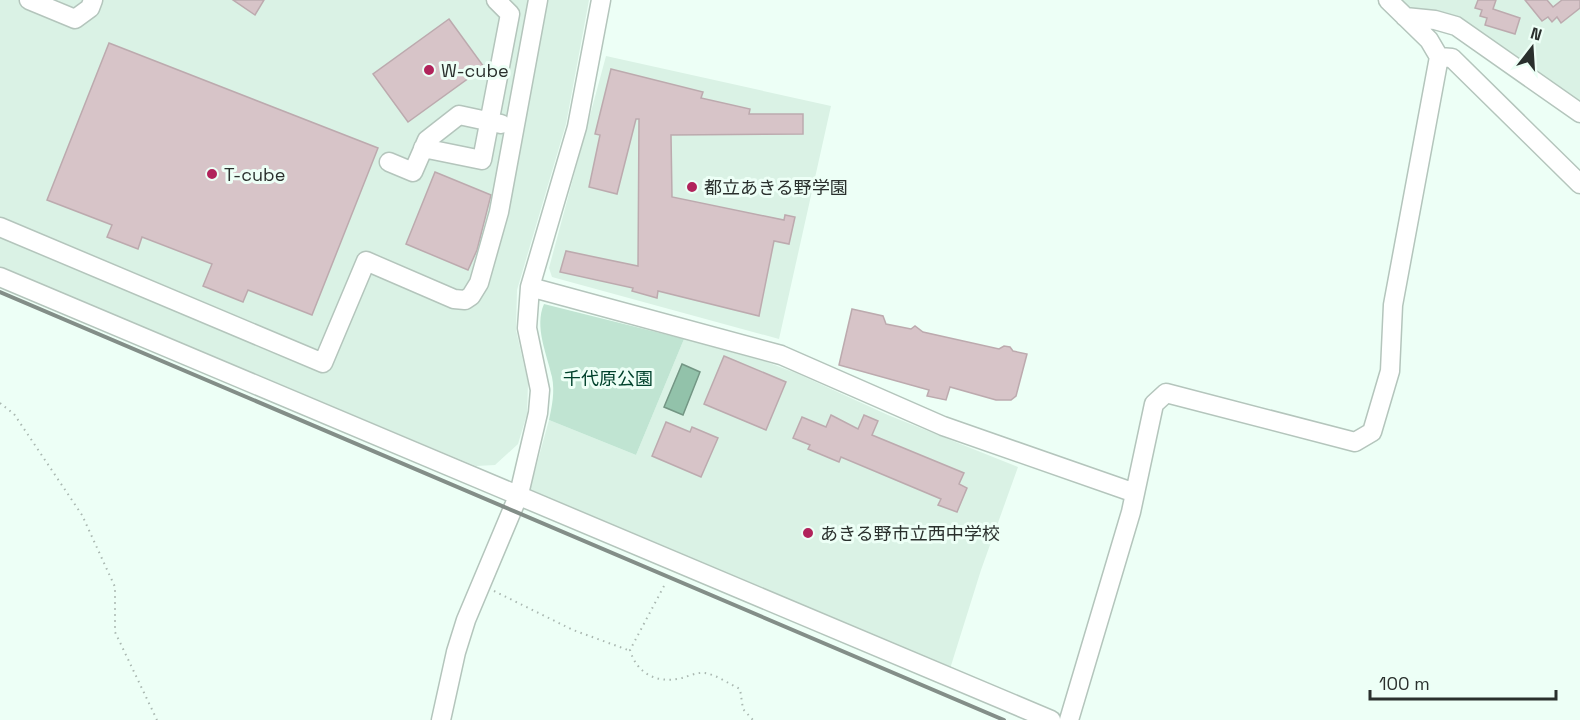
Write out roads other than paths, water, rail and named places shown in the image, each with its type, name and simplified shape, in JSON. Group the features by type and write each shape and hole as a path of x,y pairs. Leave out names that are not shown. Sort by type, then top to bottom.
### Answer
{"street":[{"path":"29,0 75,19 90,8 93,0"},
{"path":"423,148 482,159 510,14 496,0"},
{"path":"0,227 323,363 366,261 454,299 465,300 471,296 479,283 499,212 538,0"},
{"path":"441,720 456,652 480,585 519,494 540,402 537,372 527,328 530,287 578,127 602,0"},
{"path":"1069,720 1135,493 1154,404 1166,393 1344,440 1355,442 1371,432 1390,372 1393,305 1439,57 1434,46 1388,0"},
{"path":"1405,17 1435,20 1456,26 1580,113"},
{"path":"506,38 530,43"},
{"path":"1439,57 1452,58 1580,184"},
{"path":"389,162 413,172 427,140 459,115 515,127"},
{"path":"0,276 1051,720"},
{"path":"530,287 781,356 943,426 1135,493"}],"railway":[{"path":"0,292 1004,720"}],"place":[{"name":"W-cube","path":"429,70"},
{"name":"T-cube","path":"212,174"},
{"name":"都立あきる野学園","path":"692,187"},
{"name":"あきる野市立西中学校","path":"808,533"}],"park label":[{"name":"千代原公園","path":"608,378"}]}
